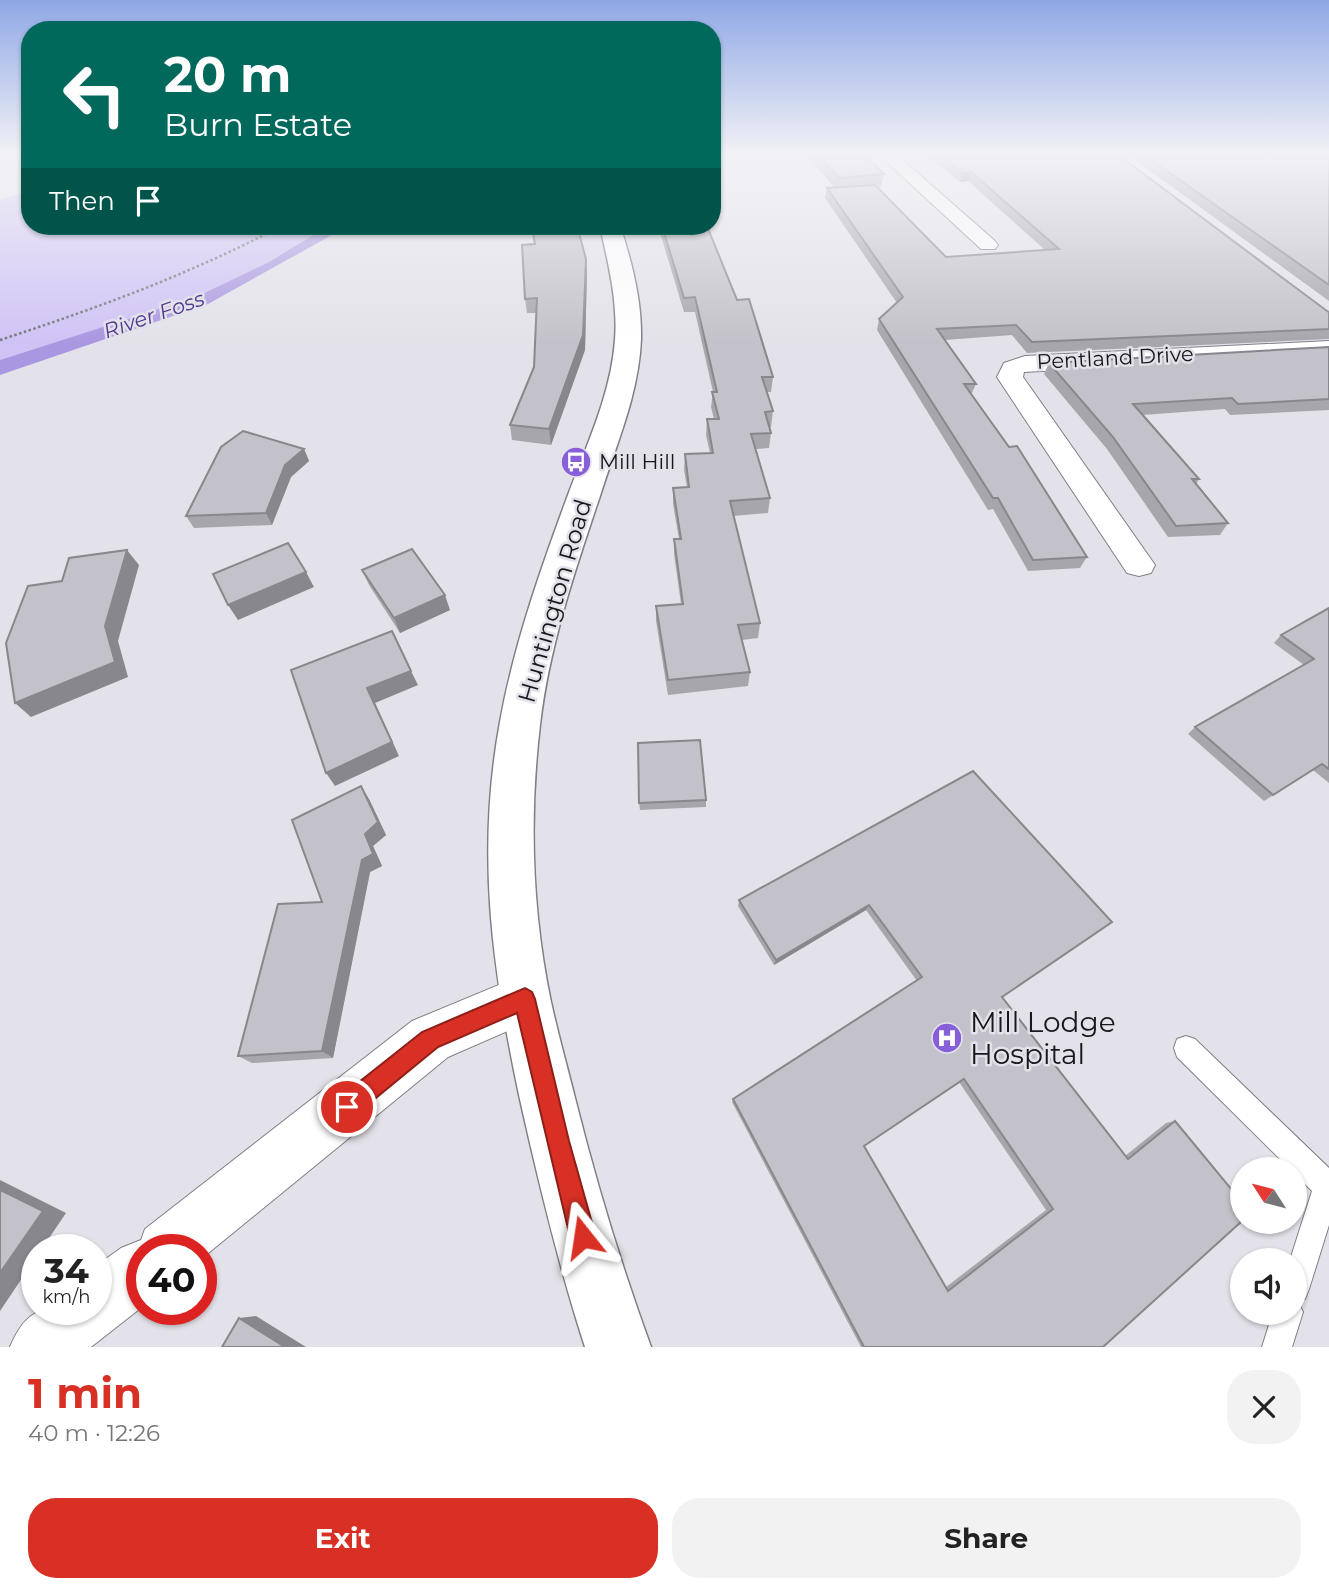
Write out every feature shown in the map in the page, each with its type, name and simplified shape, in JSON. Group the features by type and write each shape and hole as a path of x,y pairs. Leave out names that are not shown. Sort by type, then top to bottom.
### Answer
{"street":[{"path":"955,217 998,245 963,247"},
{"name":"Huntington Road","path":"613,235 619,258 628,336 625,370 611,423 584,498 527,682 512,774 511,871 525,999 557,1141 596,1285 618,1347"},
{"name":"Pentland Drive","path":"1139,565 1010,377 1013,368 1025,363 1329,348"},
{"path":"186,1234 430,1039 525,999"},
{"path":"112,1292 126,1281"},
{"path":"41,1347 69,1325"}],"lane":[{"path":"1186,1048 1328,1184 1307,1251"},
{"path":"1277,1347 1284,1325"}],"path":[{"path":"0,340 81,314 237,251 265,235"}],"shaded area":[{"path":"0,217 21,217 21,235 313,235 269,262 196,297 0,360"}],"water":[{"name":"River Foss","path":"313,235 332,235 208,304 0,375 0,360 196,297 269,262"}],"building":[{"path":"847,217 906,217 946,257 1059,249 1022,217 1201,217 1329,312 1329,329 1032,342 1016,325 937,329 976,384 964,384 1009,447 1017,446 1087,557 1033,560 998,498 993,498 879,319 903,297"},
{"path":"1232,217 1329,217 1329,285"},
{"path":"534,235 579,235 586,259 583,335 549,429 510,425 534,367 537,298 525,299 522,245 535,244"},
{"path":"665,235 711,235 737,300 749,299 773,377 762,377 773,411 765,412 771,433 751,434 770,498 730,501 760,623 738,625 750,672 668,680 656,606 683,604 674,539 681,539 673,488 689,487 685,454 713,453 707,419 719,419 712,392 717,392 695,297 684,298"},
{"path":"1329,347 1329,399 1238,404 1232,398 1133,404 1199,479 1192,479 1228,523 1176,526 1113,437 1049,363"},
{"path":"243,431 304,449 285,465 266,513 186,516 221,447"},
{"path":"288,543 306,572 228,605 213,574"},
{"path":"412,549 445,595 394,618 362,570"},
{"path":"127,550 105,626 115,662 15,703 6,643 28,586 62,581 69,558"},
{"path":"1329,608 1329,769 1322,764 1273,795 1195,727 1314,659 1281,635"},
{"path":"392,631 411,671 367,688 392,742 326,773 291,670"},
{"path":"700,740 706,800 639,803 638,743"},
{"path":"973,771 1112,922 1002,997 1128,1159 1175,1121 1230,1187 1230,1232 1103,1347 864,1347 733,1099 922,977 869,905 776,960 739,900","holes":["964,1079 1053,1209 948,1291 864,1146"]},
{"path":"361,786 378,822 365,834 373,854 362,860 322,1051 238,1056 278,904 322,902 292,820"},
{"path":"0,1190 43,1211 27,1234 21,1234 21,1243 0,1273"},
{"path":"239,1318 285,1347 222,1347"}],"place":[{"name":"Mill Hill","path":"576,462"},
{"name":"Mill Lodge Hospital","path":"947,1038"}],"route":[{"path":"347,1107 430,1039 525,999 557,1141 583,1237"}]}
